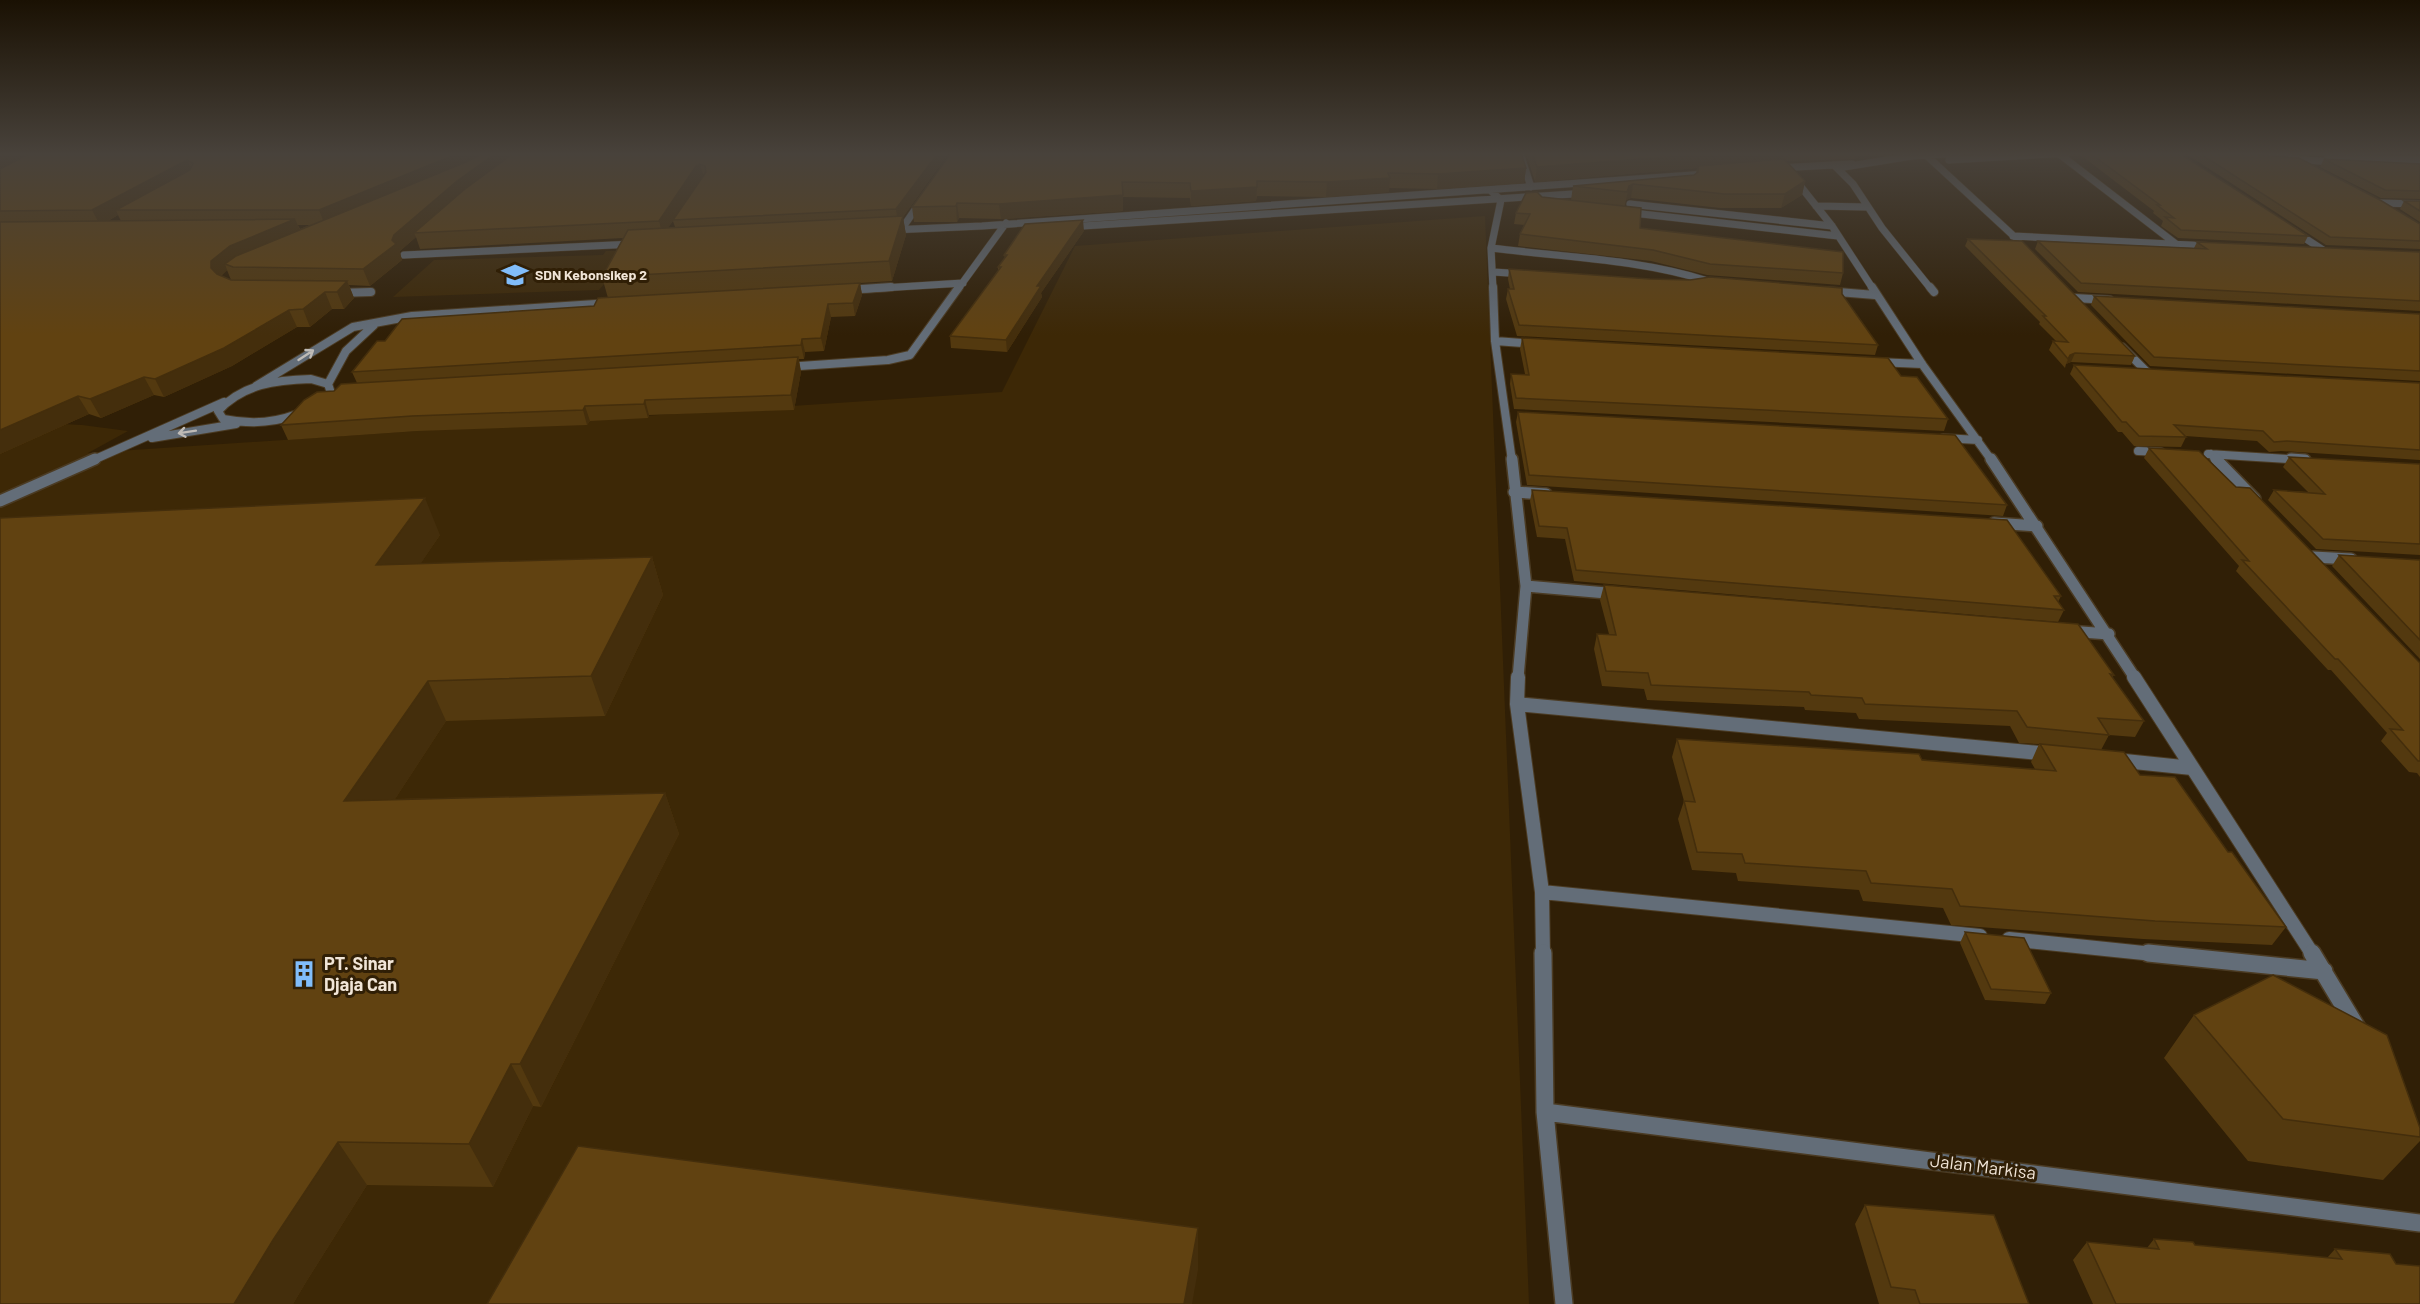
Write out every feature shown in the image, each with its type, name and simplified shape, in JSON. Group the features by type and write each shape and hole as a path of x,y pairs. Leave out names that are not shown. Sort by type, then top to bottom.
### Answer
{"street":[{"path":"901,230 912,214"},
{"path":"878,231 1204,214"},
{"path":"1005,226 1032,229 1245,214"},
{"path":"1495,214 1491,248 1495,341 1513,416 1514,492 1526,586 1519,649 1517,704 1542,892 1545,1112 1564,1304"},
{"path":"1648,214 1835,231"},
{"path":"1706,214 1835,231"},
{"path":"1822,214 1922,364 1978,440 2109,634 2192,768 2324,971 2366,1043"},
{"path":"1871,214 1934,292"},
{"path":"1990,214 2026,248"},
{"path":"2137,214 2176,244"},
{"path":"2286,225 2326,252"},
{"path":"772,368 866,362 904,357 918,347 1005,226"},
{"path":"2013,236 2222,246"},
{"path":"412,248 404,255 642,244"},
{"path":"1491,248 1650,267 1708,281"},
{"path":"2303,250 2338,252"},
{"path":"1493,272 1538,275"},
{"path":"1681,284 1720,282"},
{"path":"843,290 963,283"},
{"path":"2066,289 2082,306"},
{"path":"1815,290 1875,295"},
{"path":"326,293 371,292"},
{"path":"2074,298 2122,300"},
{"path":"0,501 226,401 256,386 353,327 412,316 617,303"},
{"path":"136,440 238,423 266,422 296,415 320,405 333,390 336,363 364,331 377,322"},
{"path":"2115,339 2148,373"},
{"path":"1495,341 1543,344"},
{"path":"1863,361 1922,364"},
{"path":"2137,372 2160,374"},
{"path":"256,386 285,380 302,380 333,390"},
{"path":"226,401 218,411 223,419 238,423"},
{"path":"1934,438 1978,440"},
{"path":"2138,451 2169,452"},
{"path":"2266,509 2206,454 2316,460"},
{"path":"1514,492 1562,495"},
{"path":"1980,522 2037,526"},
{"path":"2314,557 2361,560"},
{"path":"1526,586 1632,595"},
{"path":"2055,630 2109,634"},
{"path":"1517,704 2062,755"},
{"path":"2097,759 2192,768"},
{"path":"1542,892 2324,971"},
{"name":"Jalan Markisa","path":"1545,1112 2420,1223"}],"shaded area":[{"path":"1485,216 1529,1304 0,1304 0,421 82,425 128,431 88,453 1002,392 1075,246"},
{"name":"SDN Kebonsikep 2","path":"606,251 633,251 599,290 393,297 434,260 603,255"}],"building":[{"path":"339,214 419,214 394,235 392,240 396,244 363,269 233,267 225,264 236,256"},
{"path":"436,214 664,214 659,221 414,233"},
{"path":"677,214 798,214 673,220"},
{"path":"1528,214 1641,214 1640,228 1843,252 1843,273 1710,264 1653,250 1520,234 1530,214"},
{"path":"2169,214 2274,214 2308,236 2181,230 2165,217 2174,218"},
{"path":"2294,214 2403,214 2420,224 2420,241 2330,237"},
{"path":"903,216 889,261 602,277 628,230"},
{"path":"295,219 230,246 211,261 211,268 217,274 231,280 347,281 337,292 325,292 303,309 289,310 224,348 155,379 144,377 90,399 78,396 0,430 0,222"},
{"path":"1083,220 1037,286 1041,286 1006,340 950,336 1001,267 998,267 1007,255 1004,255 1025,224"},
{"path":"1968,239 2022,241 2135,356 2075,353 2068,359 2053,341 2068,342 2043,316 2046,316"},
{"path":"2038,241 2207,249 2197,242 2420,252 2420,301 2081,283"},
{"path":"1509,269 1650,279 1690,280 1710,277 1842,288 1842,294 1878,345 1519,325 1508,289 1514,289"},
{"path":"860,283 853,303 828,304 821,338 802,339 801,345 352,372 377,341 385,341 402,319 594,306 598,298"},
{"path":"2094,296 2420,314 2420,371 2154,357"},
{"path":"1522,338 1888,358 1901,376 1917,377 1948,419 1516,398 1511,374 1529,375"},
{"path":"798,357 791,395 645,400 644,404 585,406 583,410 412,416 281,425 304,400 317,392 334,391 341,384"},
{"path":"2074,365 2420,383 2420,450 2274,442 2263,431 2174,425 2186,437 2139,436 2126,422 2122,422"},
{"path":"1518,412 1955,435 2007,505 1529,475"},
{"path":"2149,448 2199,451 2236,487 2250,488 2420,663 2420,761 2390,729 2403,730 2242,560 2249,561"},
{"path":"2289,457 2420,464 2420,544 2323,539 2274,490 2325,494"},
{"path":"1532,490 2007,520 2061,596 2054,596 2064,610 1576,570 1567,528 1539,526"},
{"path":"425,498 376,565 652,557 591,676 428,681 344,801 665,793 520,1064 511,1064 469,1144 338,1142 234,1304 0,1304 0,518"},
{"path":"2339,555 2420,560 2420,640"},
{"path":"1604,585 2078,624 2144,721 2098,718 2109,735 2027,727 2017,711 1865,704 1862,698 1811,695 1809,692 1651,685 1648,673 1606,671 1597,634 1616,635"},
{"path":"1677,739 1919,754 1922,760 2056,771 2040,744 2124,752 2140,775 2175,777 2228,852 2232,852 2286,927 2155,921 1960,906 1952,889 1871,883 1866,871 1745,863 1742,854 1697,852 1684,801 1695,802"},
{"path":"1965,932 2024,938 2051,993 1991,989"},
{"path":"2273,975 2387,1035 2420,1128 2420,1137 2283,1119 2194,1015"},
{"path":"578,1146 1198,1228 1184,1304 487,1304"},
{"path":"1865,1205 1994,1215 2029,1304 1920,1304 1915,1290 1891,1287"},
{"path":"2154,1239 2342,1259 2335,1249 2390,1254 2396,1264 2420,1266 2420,1304 2116,1304 2087,1242 2159,1249"}],"place":[{"name":"SDN Kebonsikep 2","path":"515,275"},
{"name":"PT. Sinar Djaja Can","path":"304,974"}]}
